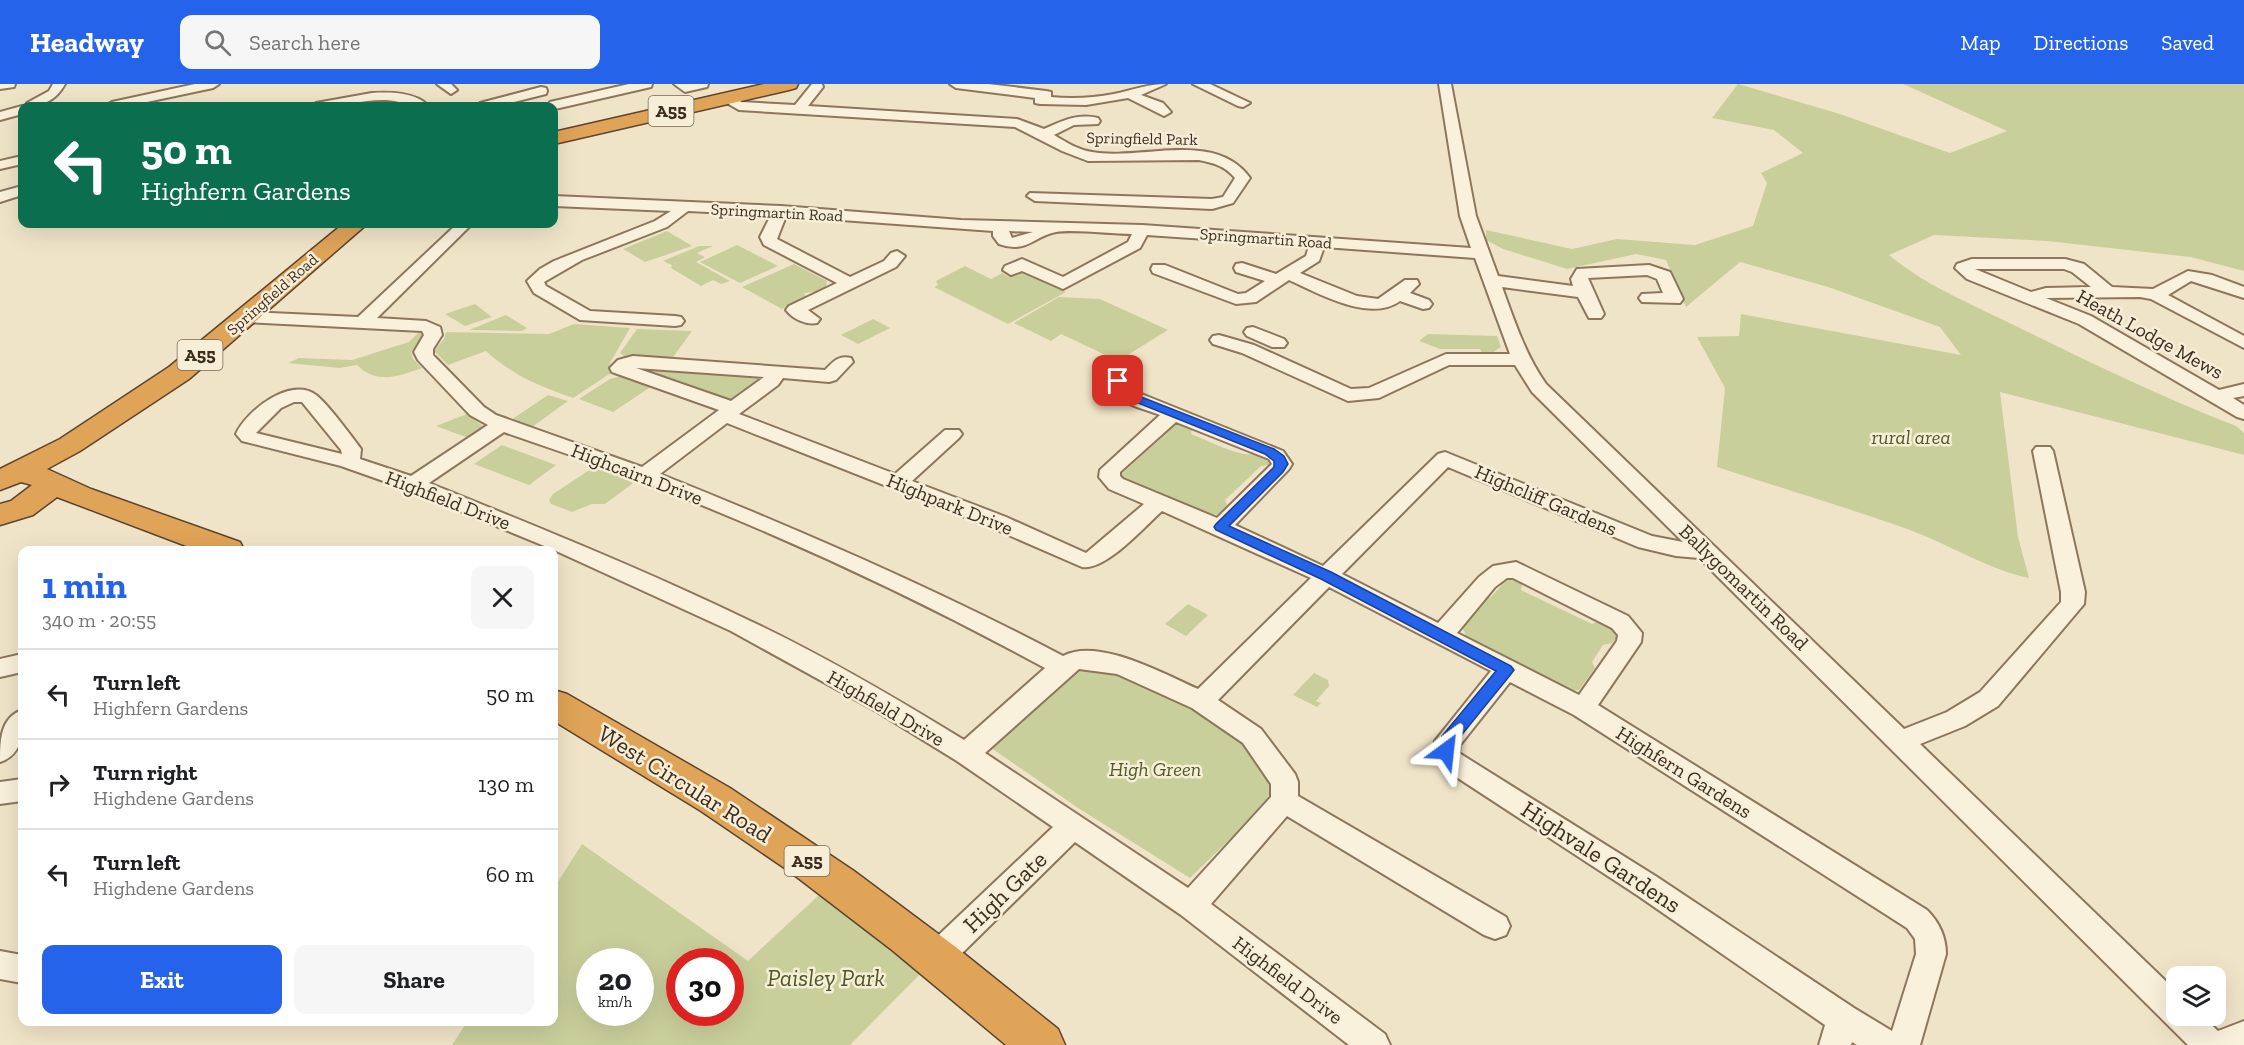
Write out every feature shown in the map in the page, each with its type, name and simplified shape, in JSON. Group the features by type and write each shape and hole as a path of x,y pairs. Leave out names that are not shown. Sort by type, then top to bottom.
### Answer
{"highway":[{"name":"A55","path":"558,137 727,99 751,100 789,84"},
{"name":"Springfield Road","path":"0,481 70,445 179,372 351,228"},
{"name":"Springfield Road","path":"46,479 70,445"},
{"name":"A55","path":"0,481 26,475 46,479 80,496 217,546"},
{"name":"A55","path":"14,510 45,492 46,479"},
{"name":"A55","path":"14,510 80,496"},
{"name":"West Circular Road","path":"558,706 703,792 835,880 937,957 1041,1045"}],"street":[{"path":"0,85 9,84"},
{"path":"131,102 213,84"},
{"path":"352,84 364,93 363,96"},
{"path":"558,108 646,84"},
{"path":"682,86 702,84"},
{"path":"956,84 1036,105 1131,95 1160,84"},
{"path":"1199,84 1242,99"},
{"name":"Ballygomartin Road","path":"1445,84 1468,216 1479,253 1521,359 1532,380 2166,1002"},
{"path":"40,102 62,86"},
{"path":"799,109 817,87"},
{"path":"497,102 537,88 552,102"},
{"path":"164,95 172,102"},
{"path":"1131,95 1164,112"},
{"path":"338,102 363,96 415,102"},
{"name":"Springfield Park","path":"751,100 799,109 1036,105 1043,135 1063,149 1082,156 1103,159 1160,154 1211,158 1230,165 1240,172 1243,178 1228,200 1212,204 1035,196"},
{"path":"0,116 18,111"},
{"path":"1043,135 1072,121 1093,121"},
{"path":"0,165 18,161"},
{"path":"0,197 18,191"},
{"name":"Springmartin Road","path":"558,201 781,211 1001,226 1002,239 1012,243 1037,236 1052,227 1142,230 1479,253"},
{"path":"675,321 586,316 540,289 535,281 543,272 564,262 664,223 684,207"},
{"path":"781,211 768,237 770,243 849,283"},
{"path":"363,322 461,228"},
{"path":"1011,270 1022,264 1063,284 1134,245 1142,230"},
{"path":"1159,269 1236,299 1250,298 1314,258 1318,242"},
{"path":"811,319 795,310 890,264 897,256"},
{"name":"Heath Lodge Mews","path":"2107,292 2078,268 2065,264 1964,266 1967,273 2094,324 2244,413"},
{"path":"1242,268 1283,277 1361,303 1387,302 1404,289 1423,304"},
{"path":"1595,314 1584,292 1580,276 1588,271 1649,270 1664,276 1674,299 1648,298"},
{"path":"2156,295 2184,277 2193,276 2244,293"},
{"path":"1490,280 1525,282 1560,290 1584,292"},
{"path":"2033,298 2046,293 2140,292 2156,295 2244,343"},
{"name":"Highcairn Drive","path":"246,317 420,325 431,328 434,334 424,348 424,356 477,411 503,424 645,475 767,526 919,593 1063,667"},
{"path":"1219,340 1261,340 1348,395 1359,396 1372,394 1446,360 1521,359"},
{"name":"Highpark Drive","path":"777,373 633,362 619,368 998,522 1082,560 1088,561 1098,556 1159,502"},
{"path":"645,475 771,381 777,373 829,375 844,362"},
{"path":"1116,374 1118,387 1122,393 1269,452 1280,459 1282,464 1279,469 1220,527"},
{"path":"2216,397 2244,390"},
{"name":"Highfield Drive","path":"348,462 352,455 351,448 309,398 304,396 280,400 247,431 249,437 348,462 413,484 551,546"},
{"name":"Highfern Gardens","path":"1174,413 1110,470 1109,477 1116,484 1220,527 1326,576 1583,708 1917,920 1927,930 1932,942 1931,954 1904,1045"},
{"path":"413,484 503,424"},
{"path":"898,482 944,436"},
{"path":"1901,741 1956,719 1989,699 2072,604 2073,592 2043,451"},
{"name":"Highcliff Gardens","path":"1326,576 1445,458 1646,542 1676,549 1706,551"},
{"path":"1646,542 1658,528 1678,523"},
{"name":"Highfield Drive","path":"558,549 739,626 885,704 966,754 1191,906 1374,1045"},
{"path":"1442,635 1487,582 1501,571 1516,570 1620,622 1630,633 1629,642 1583,708"},
{"path":"1201,701 1326,576"},
{"path":"966,754 1063,667 1075,660 1090,660 1122,666 1201,701 1252,736 1285,782 1284,801 1191,906"},
{"path":"0,668 18,664"},
{"name":"Highvale Gardens","path":"1506,670 1448,741 1446,751 1450,760 1630,874 1839,1032"},
{"path":"0,752 18,726"},
{"path":"0,793 18,791"},
{"path":"1284,801 1495,926"},
{"name":"High Gate","path":"937,957 1072,826"},
{"path":"0,965 18,968"},
{"path":"2190,1026 2210,1045"},
{"path":"1839,1032 1887,1045"},
{"path":"2222,1045 2244,1036"}],"green space":[{"name":"rural area","path":"1738,84 1840,114 1950,153 2007,131 1903,84 2244,84 2244,271 2190,257 2047,241 1934,235 1889,255 1920,277 1972,305 2129,380 2236,426 2244,433 2244,455 2000,392 2018,537 2029,578 1983,563 1910,530 1717,467 1725,388 1697,337 1739,336 1741,314 1961,355 1940,327 1828,287 1740,262 1686,307 1666,260 1636,254 1567,269 1503,249 1486,240 1486,230 1572,249 1617,239 1695,245 1753,226 1767,183 1761,173 1803,153 1774,130 1712,118"},
{"path":"667,231 692,246 645,262 623,249"},
{"path":"737,245 778,266 740,283 700,262"},
{"path":"699,246 713,246 697,253 705,257 696,262 730,281 721,284 713,280 701,286 663,261"},
{"path":"794,264 827,281 826,287 816,292 804,293 806,297 782,309 742,287"},
{"path":"965,266 991,279 1002,273 1010,277 1020,272 1066,292 1008,324 934,287 938,285 936,281"},
{"path":"1059,297 1100,299 1168,330 1118,361 1061,334 1051,341 1014,323"},
{"path":"475,304 492,317 465,326 445,314"},
{"path":"506,315 527,328 522,331 469,330"},
{"path":"873,319 890,328 858,344 841,335"},
{"path":"574,324 630,328 610,363 611,373 573,398 527,379 506,367 486,351 448,365 434,351 444,339 446,332 549,334"},
{"path":"637,329 692,331 671,360 625,357 620,353"},
{"path":"419,332 423,337 411,352 413,359 422,368 397,376 372,375 357,365 340,368 288,363 299,358 352,360 409,342"},
{"path":"1428,334 1497,336 1501,347 1492,353 1482,353 1480,349 1440,349 1419,341"},
{"path":"634,368 758,377 761,381 739,399 727,400"},
{"path":"621,376 652,386 613,412 579,399 610,379"},
{"path":"548,395 568,401 532,427 511,420"},
{"path":"467,414 484,427 471,439 436,426"},
{"path":"1171,423 1179,423 1192,428 1191,434 1227,449 1262,456 1270,462 1269,465 1261,466 1225,500 1227,505 1220,514 1208,515 1126,482 1119,476 1167,433 1165,429"},
{"path":"502,445 556,465 529,485 474,464"},
{"path":"594,467 602,467 636,481 605,504 592,504 572,512 551,504 549,500 553,494"},
{"path":"1506,576 1514,576 1523,581 1521,590 1592,624 1601,620 1616,630 1617,637 1612,643 1603,645 1592,662 1595,668 1579,690 1569,691 1468,640 1462,627 1484,599 1491,597 1501,586"},
{"path":"1188,604 1208,615 1186,636 1165,624"},
{"name":"High Green","path":"1075,665 1112,669 1189,702 1242,739 1274,784 1268,802 1190,878 1078,808 987,745"},
{"path":"1314,673 1328,680 1329,686 1316,701 1321,703 1317,707 1293,695"},
{"name":"Paisley Park","path":"582,844 730,948 666,948 666,1026 744,1026 744,958 748,961 835,880 937,957 850,1045 452,1045 464,1026 558,1026 558,882"}],"route":[{"path":"1118,381 1119,390 1122,393 1269,452 1280,459 1282,464 1279,469 1220,527 1326,576 1506,670 1448,741 1446,751"}]}
